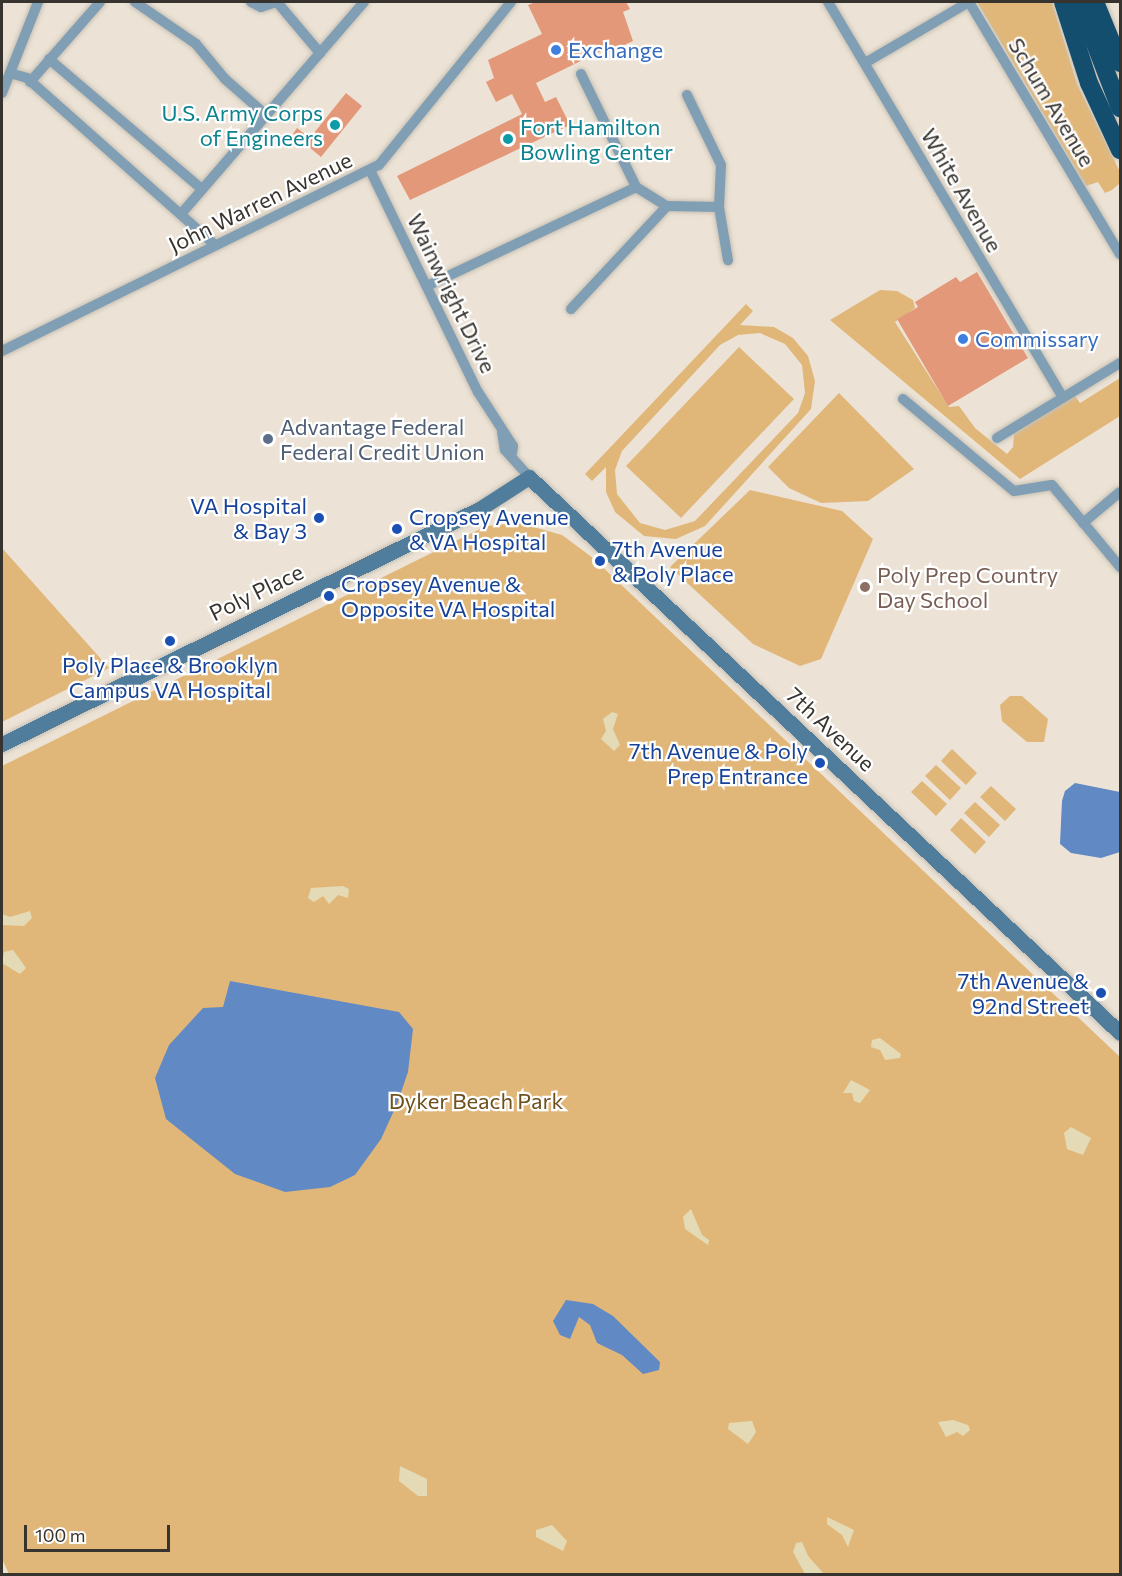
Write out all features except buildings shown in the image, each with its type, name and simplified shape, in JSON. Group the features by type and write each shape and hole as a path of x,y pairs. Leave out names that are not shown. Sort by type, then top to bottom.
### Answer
{"highway":[{"path":"1063,2 1089,83 1120,150"},
{"path":"1079,2 1120,108"},
{"path":"1095,2 1120,63"}],"main road":[{"name":"Poly Place","path":"2,744 481,508 529,477"},
{"name":"7th Avenue","path":"529,477 1120,1033"}],"street":[{"path":"2,93 38,2"},
{"path":"30,82 100,2"},
{"path":"135,2 196,44 225,79 266,115"},
{"path":"251,2 261,7 276,2 320,53"},
{"path":"181,214 364,2"},
{"name":"John Warren Avenue","path":"2,351 215,244 370,170 512,2"},
{"name":"White Avenue","path":"828,2 1063,397"},
{"path":"865,63 969,2"},
{"name":"Schum Avenue","path":"969,2 1120,254"},
{"path":"49,60 202,189"},
{"path":"10,73 30,82 215,244"},
{"path":"581,74 636,187 666,207 719,207"},
{"path":"687,95 721,165 719,207 728,260"},
{"name":"Wainwright Drive","path":"370,170 502,432 513,446 513,454"},
{"path":"428,285 636,187"},
{"path":"571,309 666,207"},
{"path":"997,438 1120,363"},
{"path":"903,399 1014,490 1052,485 1120,567"},
{"name":"7th Avenue","path":"513,454 529,477"},
{"path":"1083,523 1120,492"}],"green space":[{"path":"977,2 1052,2 1077,84 1120,172 1120,183 1112,190 1105,193 1098,182 1086,186"},
{"path":"880,290 897,291 913,300 915,308 895,322 949,407 959,406 975,428 1007,454 1013,447 1014,434 1075,396 1080,403 1120,378 1120,416 1020,479 830,320"},
{"path":"746,304 753,311 740,325 774,327 793,338 808,356 815,381 811,409 705,526 676,539 644,536 615,512 606,492 606,467 592,481 585,474","holes":["760,333 785,344 802,365 805,393 798,413 695,521 665,530 640,523 617,494 615,470 622,451 720,345 738,335"]},
{"path":"739,347 794,399 681,518 626,466"},
{"path":"839,393 914,469 868,501 821,503 789,488 768,467"},
{"path":"750,490 842,511 873,539 821,659 800,666 753,644 670,567"},
{"name":"Dyker Beach Park","path":"519,523 562,535 593,558 1120,1057 1120,1574 9,1574 2,1559 2,766 486,526"},
{"path":"2,548 109,668 2,722"},
{"path":"1010,696 1022,696 1048,719 1044,742 1027,742 1002,721 1000,705"},
{"path":"952,749 977,773 966,785 941,761"},
{"path":"936,765 961,788 950,800 925,776"},
{"path":"922,781 947,804 936,816 911,792"},
{"path":"991,786 1016,809 1005,821 980,797"},
{"path":"975,802 1000,825 989,837 964,813"},
{"path":"961,818 986,842 975,854 950,830"}],"sand":[{"path":"612,712 618,714 613,729 620,745 614,751 601,739 606,731 603,719"},
{"path":"343,886 349,889 348,898 338,895 329,904 323,896 314,902 308,898 311,888"},
{"path":"30,911 32,918 24,926 2,925 2,914 10,917"},
{"path":"13,950 26,968 20,974 2,963 4,952"},
{"path":"880,1038 901,1054 900,1058 885,1060 880,1050 871,1047 872,1040"},
{"path":"851,1080 870,1090 860,1103 854,1101 852,1093 843,1093"},
{"path":"1071,1127 1091,1138 1083,1155 1067,1149 1064,1133"},
{"path":"691,1209 702,1235 709,1240 708,1245 685,1229 683,1217"},
{"path":"953,1420 968,1425 970,1430 963,1436 957,1432 946,1437 938,1422"},
{"path":"752,1421 756,1432 748,1444 728,1429 729,1423"},
{"path":"400,1466 427,1479 427,1496 418,1496 399,1481"},
{"path":"827,1517 854,1530 848,1547 842,1535 827,1524"},
{"path":"552,1525 567,1541 563,1551 536,1537 536,1530"},
{"path":"802,1542 808,1556 824,1574 805,1574 793,1552 796,1543"}],"water":[{"path":"1075,783 1120,792 1120,852 1101,858 1071,853 1060,844 1062,801 1065,791"},
{"path":"230,981 399,1012 413,1029 408,1072 397,1104 381,1139 355,1175 330,1187 285,1192 235,1174 166,1119 155,1078 169,1045 203,1008 223,1007"},
{"path":"566,1300 593,1304 613,1316 660,1362 659,1370 643,1374 622,1355 597,1343 590,1325 579,1317 570,1339 560,1335 553,1321"}],"place":[{"name":"Exchange","path":"556,50"},
{"name":"U.S. Army Corps of Engineers","path":"335,125"},
{"name":"Fort Hamilton Bowling Center","path":"508,139"},
{"name":"Commissary","path":"963,339"},
{"name":"Advantage Federal Federal Credit Union","path":"268,439"},
{"name":"VA Hospital & Bay 3","path":"319,518"},
{"name":"Cropsey Avenue & VA Hospital","path":"397,529"},
{"name":"7th Avenue & Poly Place","path":"600,561"},
{"name":"Poly Prep Country Day School","path":"865,587"},
{"name":"Cropsey Avenue & Opposite VA Hospital","path":"329,596"},
{"name":"Poly Place & Brooklyn Campus VA Hospital","path":"170,641"},
{"name":"7th Avenue & Poly Prep Entrance","path":"820,763"},
{"name":"7th Avenue & 92nd Street","path":"1101,993"}]}
